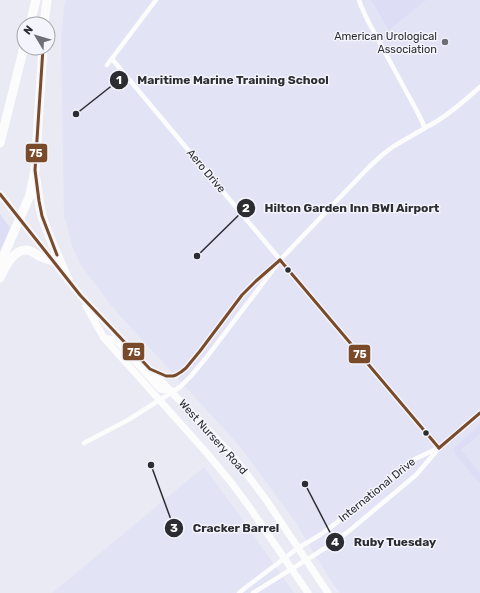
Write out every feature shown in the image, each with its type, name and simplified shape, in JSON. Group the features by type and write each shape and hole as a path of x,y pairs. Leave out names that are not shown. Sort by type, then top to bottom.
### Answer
{"highway":[{"path":"32,16 36,0"},
{"path":"45,16 47,0"},
{"path":"0,142 22,56"},
{"path":"0,264 30,196 32,187 35,170 42,56"},
{"path":"35,170 42,216 68,280"},
{"path":"0,278 7,263 19,251 27,250 53,261"}],"main road":[{"name":"West Nursery Road","path":"0,194 80,295 229,452 267,501 328,593"},
{"name":"West Nursery Road","path":"80,295 104,338 206,451 248,505 308,593"},
{"path":"104,338 117,341 160,389 172,391"}],"street":[{"path":"107,65 156,0"},
{"path":"359,0 368,21 425,128"},
{"name":"Aero Drive","path":"112,59 439,448"},
{"path":"150,369 163,375 170,376 176,376 181,372 199,353 253,283 280,260 368,167 394,146 438,122 451,113 480,87"},
{"path":"84,443 128,420 180,387 192,376 260,289 280,260"},
{"name":"International Drive","path":"253,593 349,531 416,475 439,448 480,413"},
{"name":"International Drive","path":"239,593 298,548 331,527 411,461 439,448"}],"shaded area":[{"path":"66,0 480,0 480,593 340,593 329,578 296,523 247,456 114,309 80,264 72,246 64,217 61,37"},
{"path":"371,0 426,0 389,30"},
{"path":"0,214 10,228 0,251"},
{"path":"480,425 480,434 461,450 480,473 480,484 455,454 454,449"},
{"path":"204,467 294,593 52,593"}],"transit line":[{"name":"75","path":"42,56 35,170 42,216 57,255"},
{"name":"75","path":"0,194 80,295 150,369 166,376 176,375 186,368 242,295 280,260"},
{"name":"75","path":"280,260 439,448"},
{"name":"75","path":"439,448 480,413"}],"place":[{"name":"American Urological Association","path":"445,42"},
{"name":"Maritime Marine Training School","path":"76,114"},
{"name":"Hilton Garden Inn BWI Airport","path":"197,256"},
{"name":"Cracker Barrel","path":"151,465"},
{"name":"Ruby Tuesday","path":"305,484"}]}
